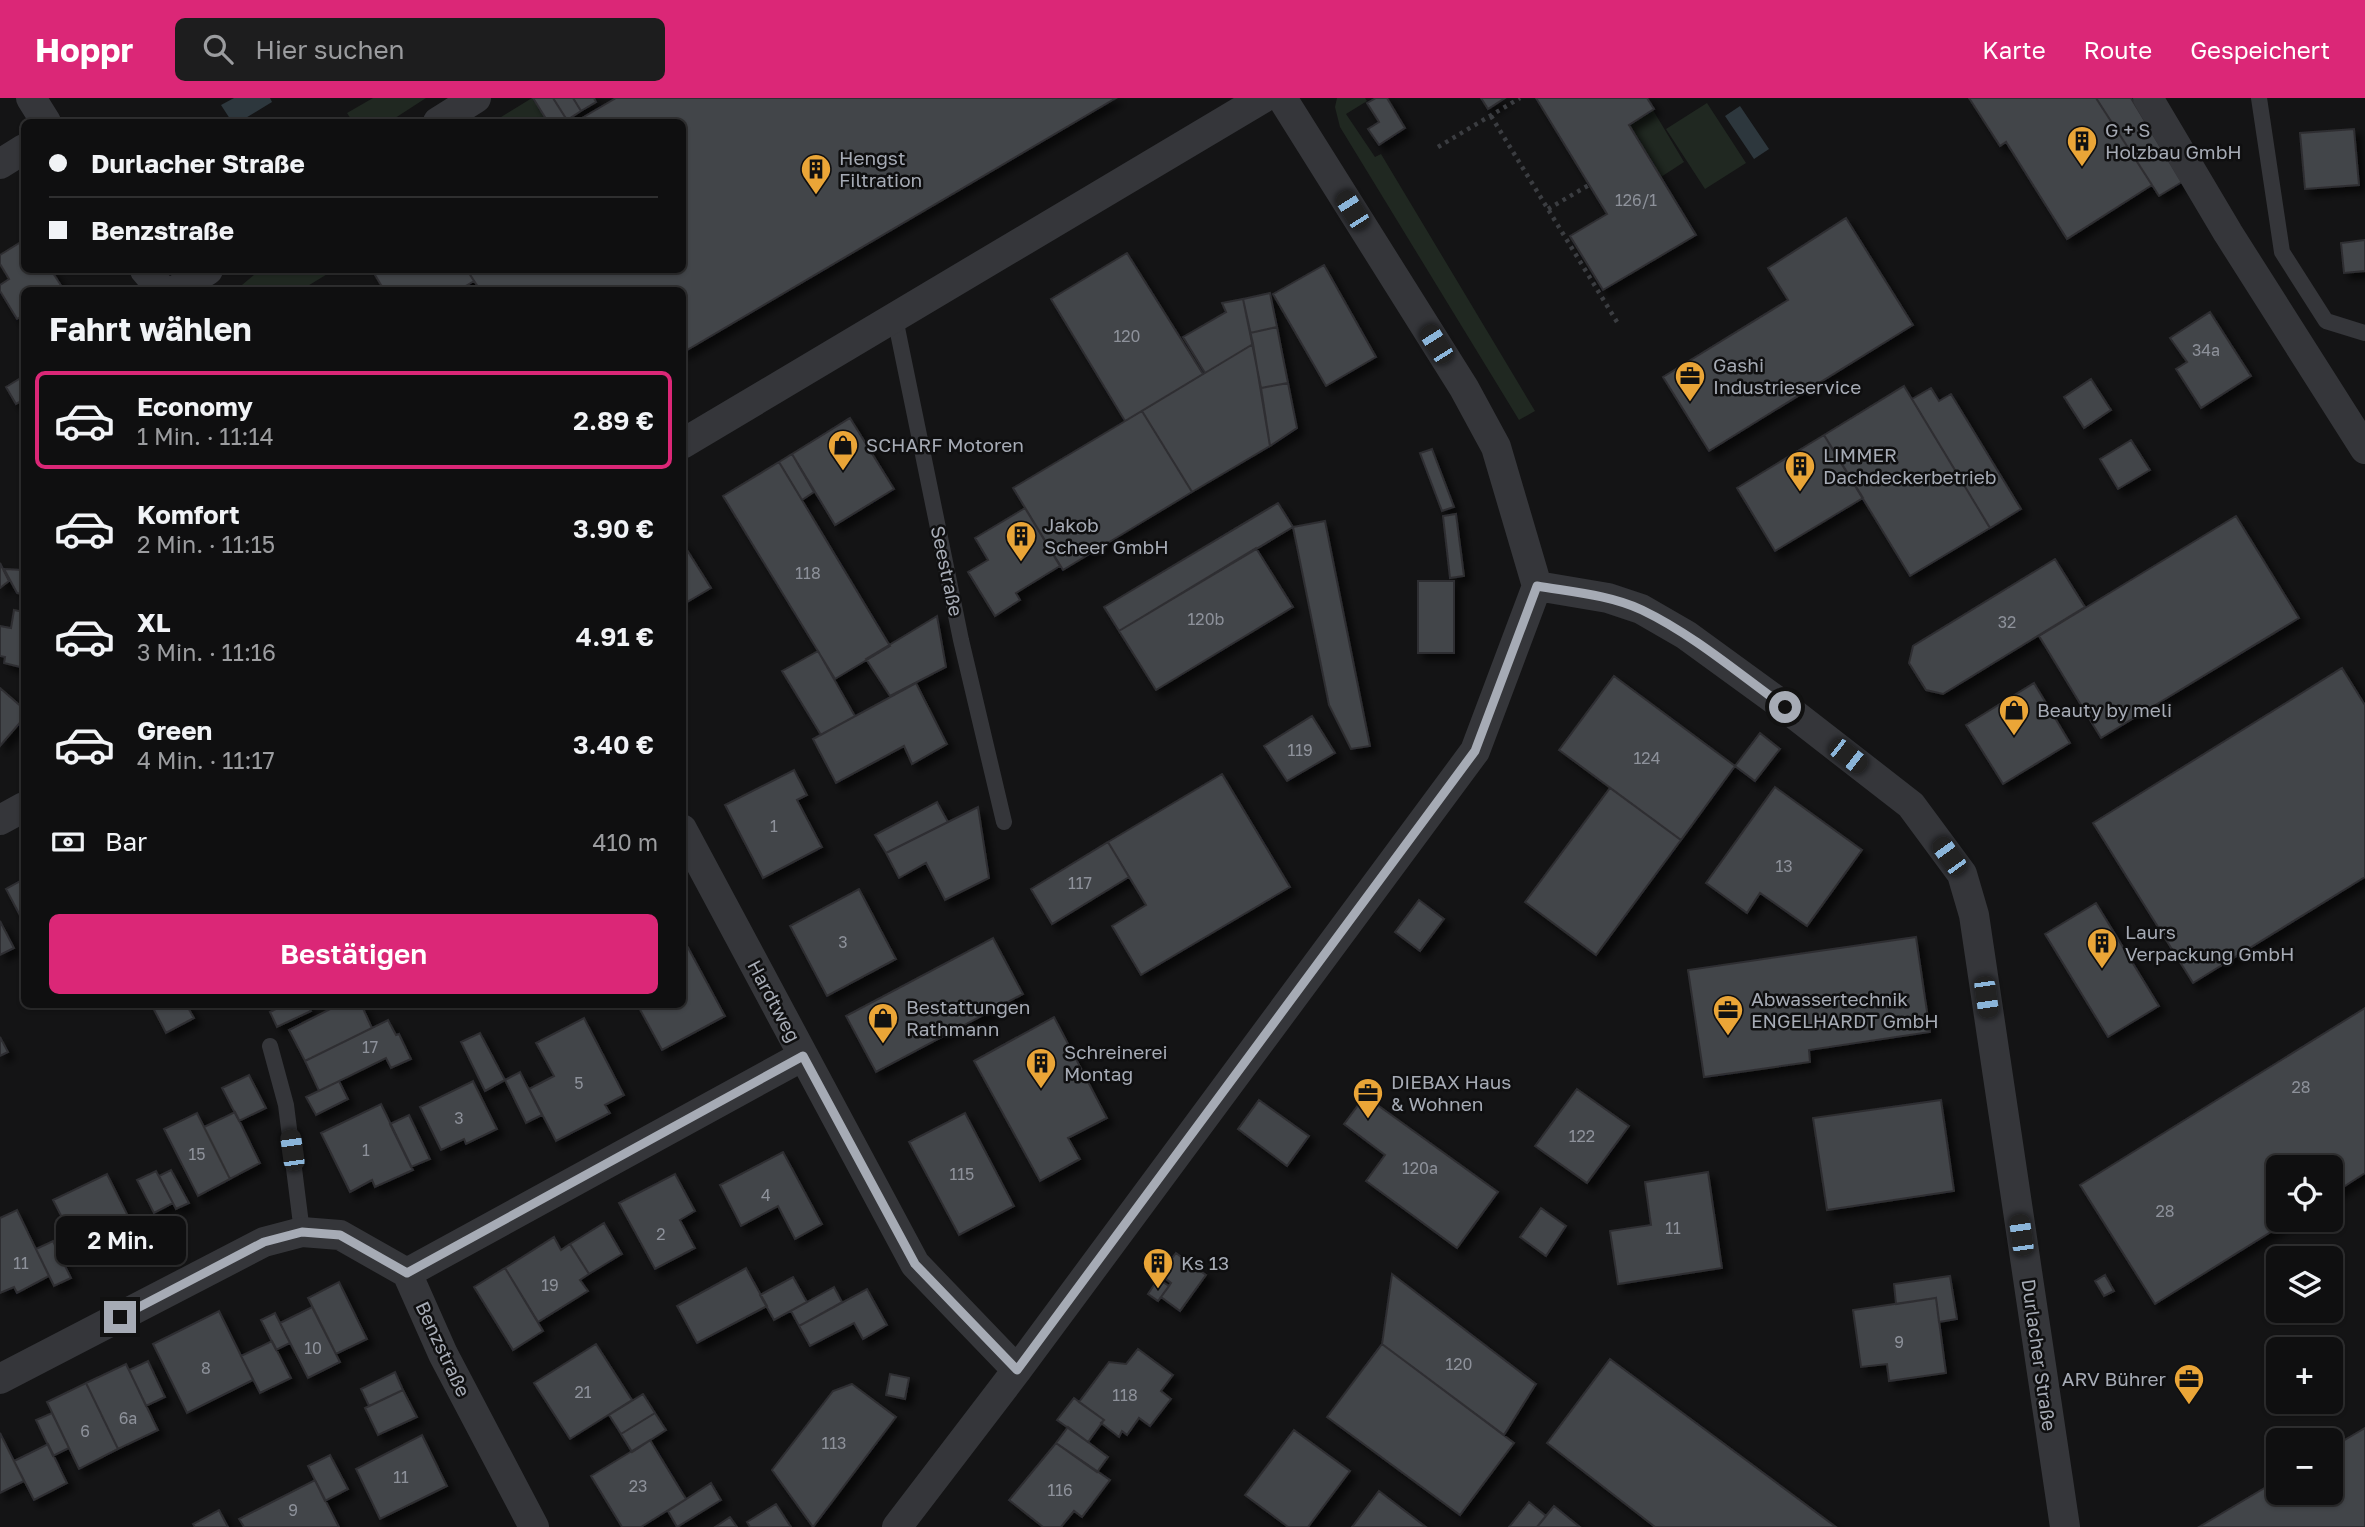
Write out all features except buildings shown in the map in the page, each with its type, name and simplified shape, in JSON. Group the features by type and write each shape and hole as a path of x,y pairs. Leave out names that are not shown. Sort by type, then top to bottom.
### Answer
{"street":[{"path":"31,98 44,119"},
{"path":"443,119 476,98"},
{"path":"686,442 1263,98"},
{"path":"897,1527 1017,1370 1475,751 1537,586 1496,447 1464,388 1282,98"},
{"path":"2150,103 2228,233 2365,449"},
{"path":"0,164 21,151"},
{"path":"148,273 159,287"},
{"path":"181,287 203,273"},
{"name":"Durlacher Straße","path":"1537,586 1608,598 1641,609 1686,635 1911,805 1962,874 1974,915 2065,1527"},
{"path":"0,820 21,809"},
{"name":"Hardtweg","path":"686,837 915,1264 1017,1370"},
{"path":"0,1379 264,1242 302,1232 340,1235 407,1273 803,1056"},
{"name":"Benzstraße","path":"407,1273 443,1354 530,1526"}],"lane":[{"path":"2259,98 2283,252 2326,321 2365,333"},
{"name":"Seestraße","path":"895,318 961,640 1004,822"},
{"path":"270,1046 286,1105 302,1232"}],"path":[{"path":"1438,147 1520,98"},
{"path":"1490,116 1617,322"},
{"path":"1548,209 1588,185"}],"shaded area":[{"path":"234,98 270,98 272,102 244,119 230,119 221,105"},
{"path":"373,98 426,98 394,119 351,119 347,113"},
{"path":"532,98 546,119 498,119"},
{"path":"1337,98 1365,98 1367,101 1346,114 1375,157 1381,154 1535,411 1519,420 1340,127 1335,107"},
{"path":"1707,103 1746,163 1705,189 1666,129"},
{"path":"1740,106 1769,149 1754,159 1725,116"},
{"path":"1653,110 1684,162 1661,177 1629,125"},
{"path":"256,273 329,273 306,287 240,287"}],"place":[{"name":"G + S Holzbau GmbH","path":"2082,168"},
{"name":"Hengst Filtration","path":"816,196"},
{"name":"Gashi Industrieservice","path":"1690,403"},
{"name":"SCHARF Motoren","path":"843,472"},
{"name":"LIMMER Dachdeckerbetrieb","path":"1800,493"},
{"name":"Jakob Scheer GmbH","path":"1021,563"},
{"name":"Beauty by meli","path":"2014,737"},
{"name":"Laurs Verpackung GmbH","path":"2102,970"},
{"name":"Abwassertechnik ENGELHARDT GmbH","path":"1728,1037"},
{"name":"Bestattungen Rathmann","path":"883,1045"},
{"name":"Schreinerei Montag","path":"1041,1090"},
{"name":"DIEBAX Haus & Wohnen","path":"1368,1120"},
{"name":"Ks 13","path":"1158,1290"},
{"name":"ARV Bührer","path":"2189,1406"}],"route":[{"path":"120,1317 264,1242 302,1232 340,1235 407,1273 803,1056 915,1264 1017,1370 1475,751 1537,586 1608,598 1641,609 1686,635 1785,707"}]}
